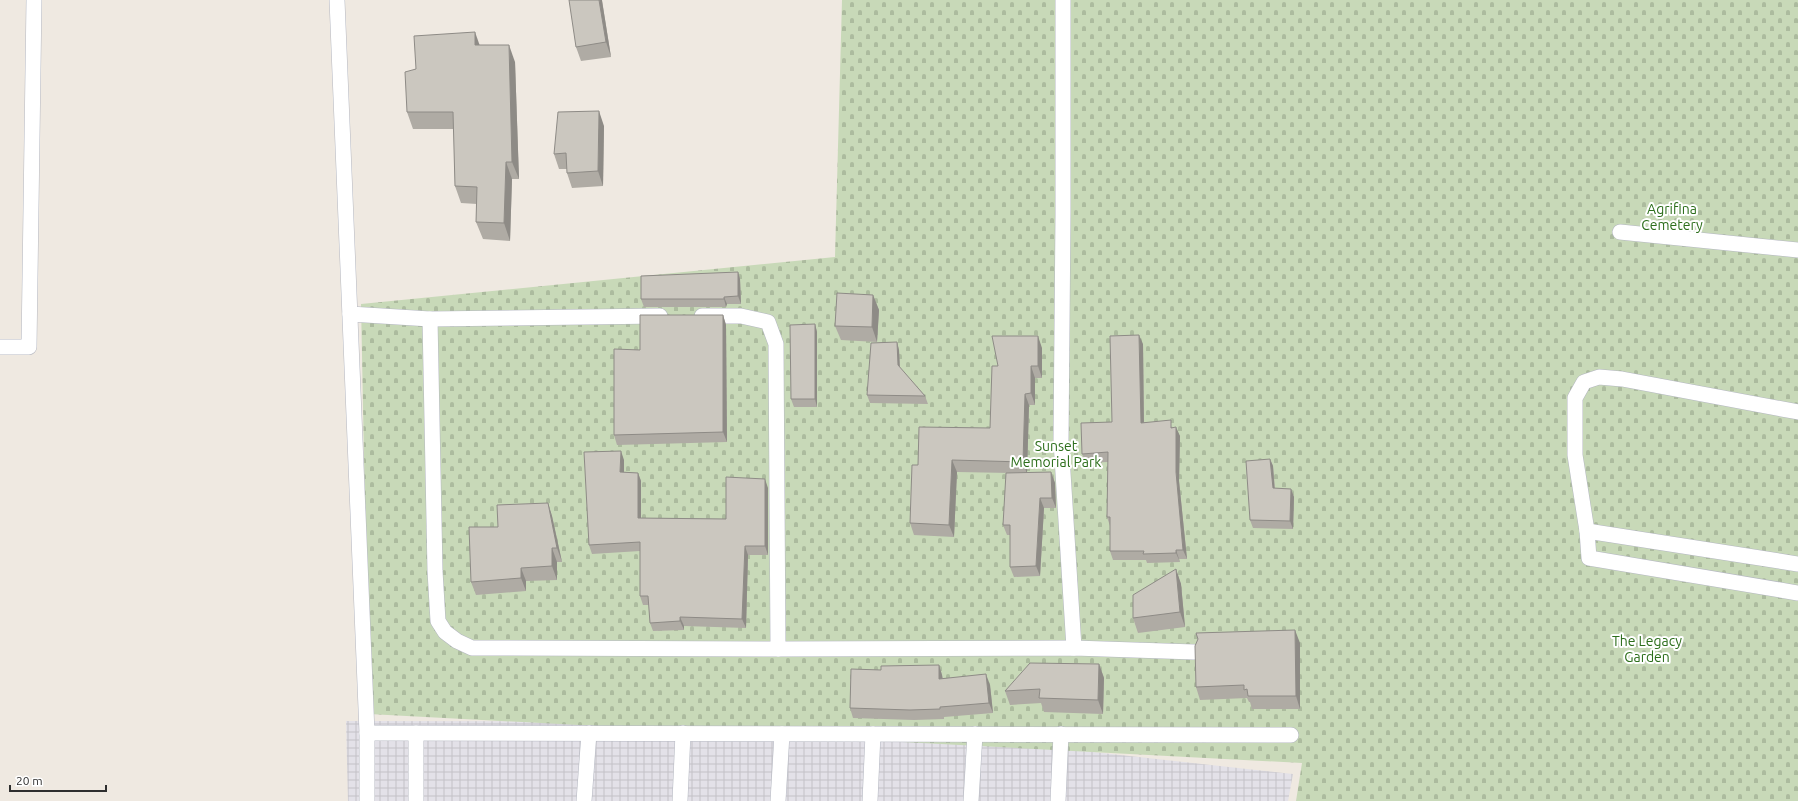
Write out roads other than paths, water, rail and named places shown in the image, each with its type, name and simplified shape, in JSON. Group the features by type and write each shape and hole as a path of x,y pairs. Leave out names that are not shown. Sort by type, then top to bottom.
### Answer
{"lane":[{"path":"0,347 29,347 34,0"},
{"path":"338,0 367,733 367,801"},
{"path":"1064,0 1061,441 1074,648"},
{"path":"1620,232 1798,250"},
{"path":"350,314 430,319 672,316"},
{"path":"688,316 741,316 768,322 776,344 778,649"},
{"path":"430,319 435,572 438,621 446,632 457,641 472,648 1074,648 1194,652"},
{"path":"1798,412 1622,379 1599,377 1584,382 1576,398 1576,455 1587,531 1589,558 1798,593"},
{"path":"1587,531 1798,564"},
{"path":"367,733 1292,735"},
{"path":"416,733 416,801"},
{"path":"584,801 589,733"},
{"path":"680,801 683,733"},
{"path":"778,801 782,734"},
{"path":"870,801 873,734"},
{"path":"970,801 975,734"},
{"path":"1058,801 1061,734"}],"park label":[{"name":"Agrifina Cemetery","path":"1672,218"},
{"name":"Sunset Memorial Park","path":"1056,454"},
{"name":"The Legacy Garden","path":"1647,650"}]}
